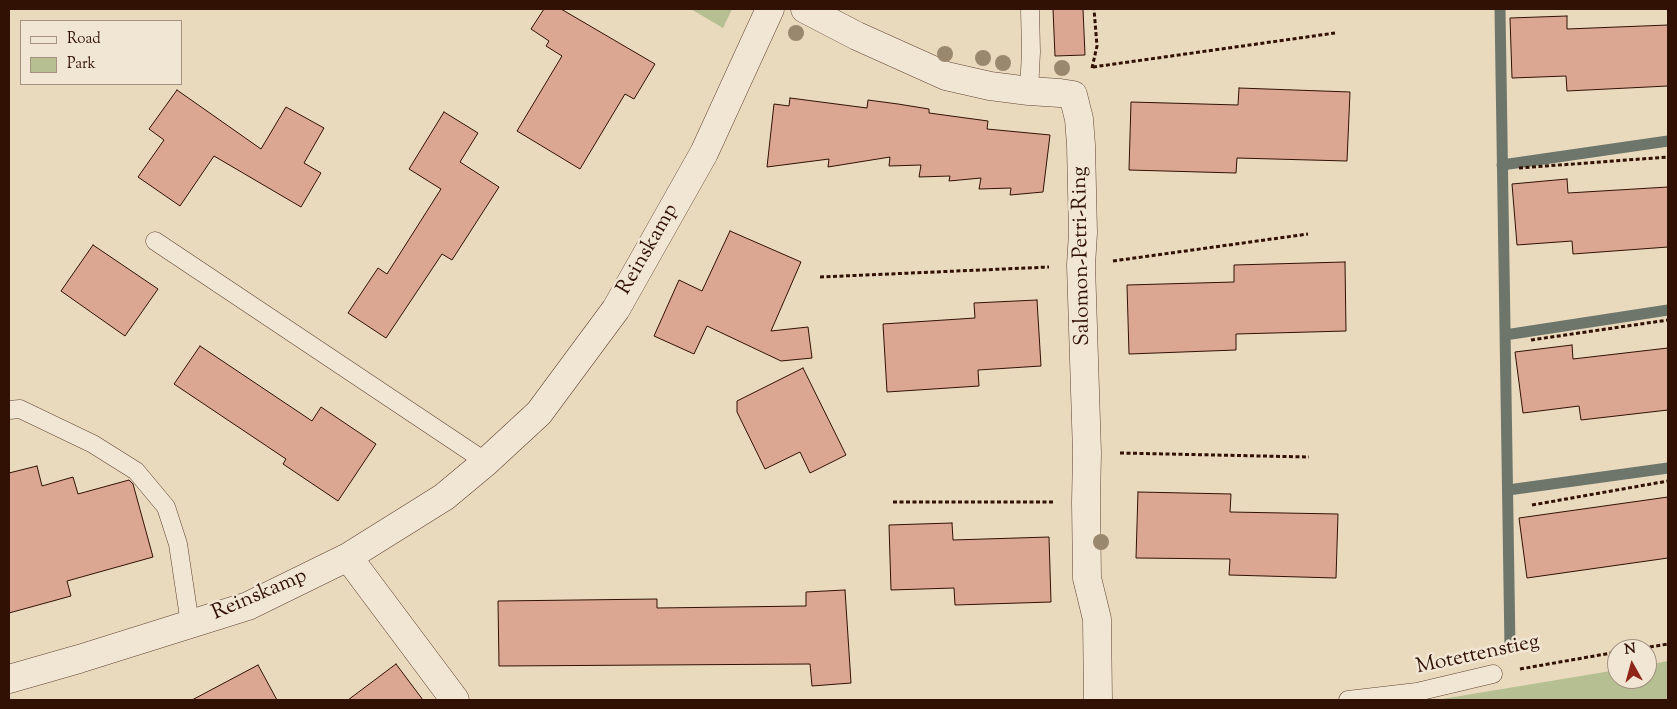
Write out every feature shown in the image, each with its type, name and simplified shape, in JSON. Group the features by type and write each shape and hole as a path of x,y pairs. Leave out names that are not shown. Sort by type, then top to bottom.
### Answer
{"street":[{"name":"Reinskamp","path":"9,679 248,606 348,557 444,497 486,462 540,412 616,309 704,153 770,9"},
{"path":"805,9 857,36 946,76 990,86 1073,96"},
{"name":"Salomon-Petri-Ring","path":"1073,96 1079,119 1081,145 1083,233 1081,265 1088,453 1086,502 1087,578 1097,619 1098,700"},
{"path":"348,557 455,700"}],"lane":[{"path":"1029,91 1032,52 1030,9"},
{"path":"155,241 486,462"},
{"path":"9,410 20,410 93,444 136,471 166,507 178,544 190,624"},
{"name":"Motettenstieg","path":"1348,700 1417,692 1492,674"}],"path":[{"path":"1073,96 1093,67 1097,46 1094,9"},
{"path":"1093,67 1335,34"},
{"path":"1520,168 1668,157"},
{"path":"1531,340 1668,320"},
{"path":"1088,453 1309,457"},
{"path":"1532,505 1668,481"},
{"path":"893,502 1086,502"},
{"name":"Motettenstieg","path":"1492,674 1607,654"}],"green space":[{"path":"691,9 732,9 723,28"},
{"path":"1668,661 1668,700 1436,700 1607,672 1607,689 1657,689 1657,663"}],"building":[{"path":"544,9 561,9 655,64 634,99 625,94 580,169 517,131 562,56 546,46 549,41 531,29"},
{"path":"1053,9 1083,9 1085,55 1055,56"},
{"path":"1567,16 1567,29 1668,25 1668,86 1567,91 1566,76 1512,78 1510,18"},
{"path":"1239,88 1350,92 1347,161 1237,158 1236,173 1129,170 1131,102 1238,105"},
{"path":"177,90 261,149 286,107 324,128 304,163 321,173 301,207 214,156 180,206 138,177 164,140 149,129"},
{"path":"790,98 867,108 868,100 898,104 929,109 929,113 988,121 987,129 1050,135 1043,192 1010,195 1011,188 979,189 981,178 949,181 950,176 919,177 921,165 889,166 890,157 828,167 829,159 767,167 774,104 789,106"},
{"path":"444,112 478,133 460,162 499,187 452,260 442,254 386,338 348,313 378,268 387,274 441,189 409,169"},
{"path":"1567,179 1568,193 1668,187 1668,247 1573,254 1572,241 1517,245 1512,184"},
{"path":"730,231 801,262 771,331 808,327 812,358 781,361 707,326 694,354 654,336 679,280 702,291"},
{"path":"93,245 158,289 125,336 61,291"},
{"path":"1345,262 1346,331 1236,334 1236,350 1129,354 1127,285 1234,282 1234,265"},
{"path":"1037,300 1041,366 978,370 979,386 887,392 883,324 975,318 974,303"},
{"path":"1572,345 1573,359 1668,348 1668,410 1581,420 1579,406 1523,413 1515,352"},
{"path":"200,346 312,421 321,407 376,444 338,501 283,464 286,459 174,384"},
{"path":"803,368 846,455 810,473 800,452 765,469 737,412 737,401"},
{"path":"37,466 42,486 73,477 78,494 129,480 133,484 153,557 67,581 71,596 9,613 9,473"},
{"path":"1138,492 1231,494 1230,512 1338,514 1336,578 1229,575 1230,559 1136,558"},
{"path":"1668,497 1668,558 1527,578 1519,518"},
{"path":"952,523 953,540 1049,537 1051,602 955,605 954,588 891,590 889,525"},
{"path":"845,590 851,683 812,686 810,664 499,666 498,601 657,599 657,608 806,606 806,592"},
{"path":"396,664 423,700 348,700"},
{"path":"258,665 277,700 192,700"}],"waterway":[{"path":"1500,9 1510,648"},
{"path":"1502,165 1668,141"},
{"path":"1505,335 1668,310"},
{"path":"1508,490 1668,468"}]}
